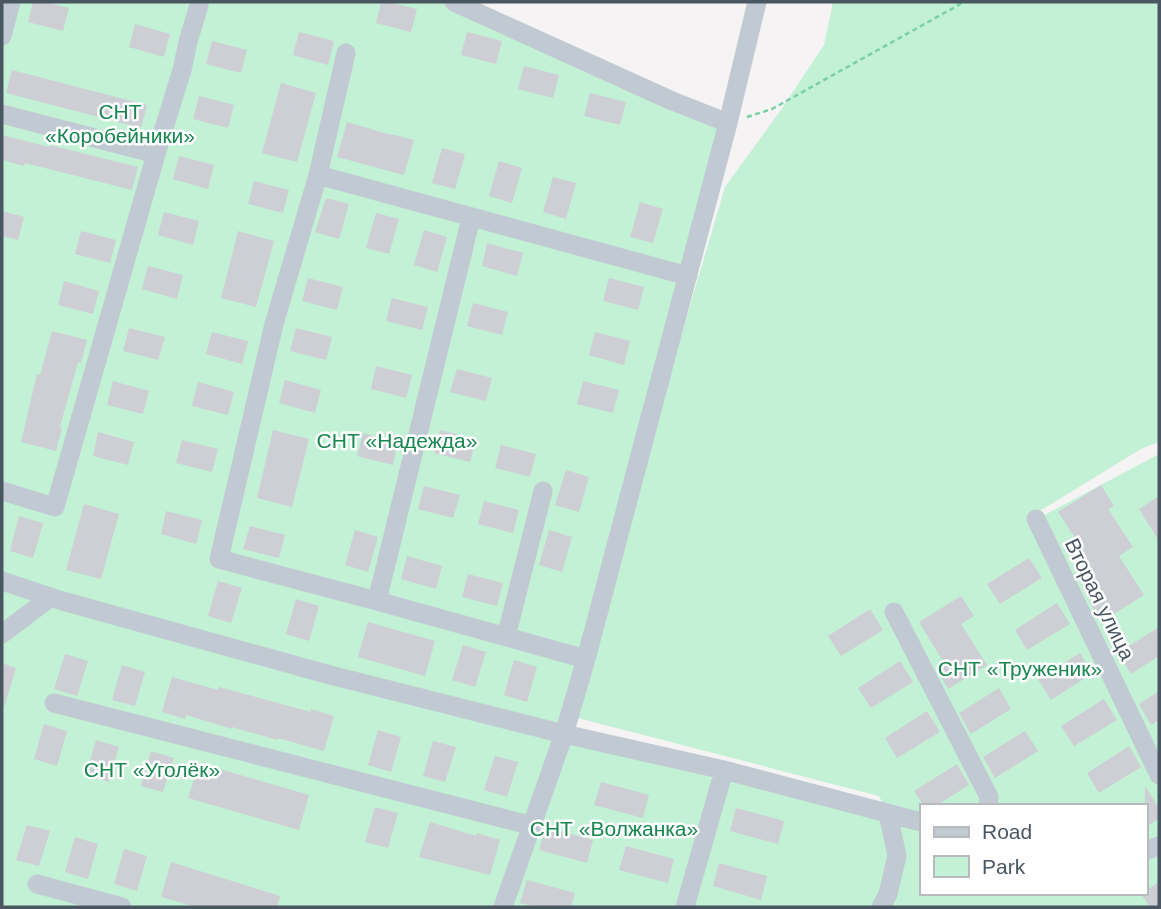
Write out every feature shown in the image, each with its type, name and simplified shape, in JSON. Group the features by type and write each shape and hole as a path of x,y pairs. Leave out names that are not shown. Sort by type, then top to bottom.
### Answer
{"street":[{"path":"2,36 10,2"},
{"path":"454,2 670,100 728,123"},
{"path":"503,907 564,734 586,659 728,123 757,2"},
{"path":"2,491 55,507 199,3"},
{"path":"346,53 318,175 274,324 219,559 586,659"},
{"path":"2,114 156,153"},
{"path":"318,175 688,276"},
{"path":"377,601 471,218"},
{"path":"506,637 543,491"},
{"name":"Вторая улица","path":"1037,519 1159,775"},
{"path":"2,581 330,676 564,734 724,770 920,822"},
{"path":"2,634 51,597"},
{"path":"894,612 989,797 988,804"},
{"path":"54,703 533,826"},
{"path":"685,907 724,770"},
{"path":"881,907 888,894 897,856 888,814"},
{"path":"37,884 122,907"}],"path":[{"path":"728,123 772,109 964,2"}],"green space":[{"path":"2,2 455,2 728,123 564,734 888,813 879,796 578,718 656,421 725,187 824,45 833,2 1159,2 1159,442 1141,449 1035,514 1037,519 1159,454 1159,907 2,907"}],"building":[{"path":"33,2 46,2 69,8 63,31 28,22"},
{"path":"381,2 417,9 411,32 376,23"},
{"path":"135,24 170,34 164,57 129,47"},
{"path":"299,32 334,41 328,65 293,55"},
{"path":"467,32 502,41 496,64 461,55"},
{"path":"212,41 247,50 241,73 206,64"},
{"path":"524,66 559,75 553,98 518,89"},
{"path":"12,70 147,105 141,128 6,93"},
{"path":"281,83 316,93 297,162 262,153"},
{"path":"590,93 626,102 620,125 584,116"},
{"path":"199,96 234,105 228,128 193,119"},
{"path":"347,122 414,140 404,175 337,157"},
{"path":"2,135 138,167 132,190 25,163 24,166 2,160"},
{"path":"442,148 465,154 455,189 432,183"},
{"path":"179,156 214,165 208,189 173,179"},
{"path":"499,161 522,168 512,203 489,196"},
{"path":"553,177 576,183 566,219 543,212"},
{"path":"254,181 289,190 283,213 248,204"},
{"path":"326,198 349,204 339,239 315,232"},
{"path":"640,202 663,209 653,243 630,237"},
{"path":"2,211 24,217 18,240 2,236"},
{"path":"164,212 199,221 193,245 158,235"},
{"path":"376,213 399,219 389,254 366,248"},
{"path":"424,230 447,237 437,272 414,265"},
{"path":"81,231 116,240 110,263 75,254"},
{"path":"238,231 274,241 256,307 221,298"},
{"path":"487,243 523,253 517,276 482,266"},
{"path":"148,266 183,275 177,299 142,289"},
{"path":"308,278 343,287 337,310 302,301"},
{"path":"609,278 644,287 638,310 603,301"},
{"path":"64,281 99,291 93,314 58,305"},
{"path":"392,298 428,307 422,330 386,321"},
{"path":"473,303 508,312 502,335 467,326"},
{"path":"129,328 165,337 158,360 123,351"},
{"path":"296,328 332,337 326,360 290,351"},
{"path":"52,331 87,340 81,363 78,362 56,451 21,442 37,374 40,375"},
{"path":"212,332 248,341 242,364 206,354"},
{"path":"595,332 630,341 624,365 589,355"},
{"path":"376,366 412,375 406,398 371,389"},
{"path":"457,369 492,378 486,401 450,392"},
{"path":"285,380 321,390 315,413 279,403"},
{"path":"113,381 149,391 143,414 107,405"},
{"path":"583,381 619,390 613,413 577,404"},
{"path":"198,382 234,392 228,415 192,406"},
{"path":"273,430 309,439 292,507 257,498"},
{"path":"440,430 476,439 470,462 434,453"},
{"path":"98,432 134,442 128,465 93,456"},
{"path":"363,433 398,442 393,465 357,456"},
{"path":"182,440 218,449 212,472 176,463"},
{"path":"501,445 536,454 530,477 495,468"},
{"path":"566,470 589,477 579,512 555,505"},
{"path":"1101,485 1114,506 1108,509 1133,547 1119,556 1144,595 1101,622 1089,601 1102,592 1078,553 1083,550 1058,512"},
{"path":"424,486 460,495 453,518 418,509"},
{"path":"1159,496 1159,541 1139,509"},
{"path":"484,501 519,510 513,533 478,524"},
{"path":"84,504 119,514 101,579 66,570"},
{"path":"166,511 202,520 196,544 161,534"},
{"path":"19,516 43,523 33,558 10,551"},
{"path":"250,526 285,535 279,558 243,549"},
{"path":"355,530 378,537 368,572 345,565"},
{"path":"549,530 572,537 562,572 539,565"},
{"path":"407,556 442,566 436,589 401,579"},
{"path":"1029,558 1042,578 1000,604 987,584"},
{"path":"468,574 503,583 497,606 462,597"},
{"path":"218,581 242,588 231,623 208,616"},
{"path":"961,596 974,616 961,624 987,665 948,689 936,668 944,663 919,622"},
{"path":"296,599 319,606 309,641 286,634"},
{"path":"1057,603 1070,624 1027,650 1015,630"},
{"path":"870,609 883,630 841,656 828,636"},
{"path":"368,622 435,641 425,676 358,657"},
{"path":"1159,627 1159,656 1131,674 1118,653"},
{"path":"463,645 486,652 475,687 452,680"},
{"path":"1080,653 1093,673 1051,700 1038,679"},
{"path":"65,654 88,661 77,696 54,689"},
{"path":"514,660 537,667 527,702 504,695"},
{"path":"900,661 913,682 871,708 858,688"},
{"path":"2,663 16,668 5,705 2,705"},
{"path":"122,665 145,672 135,706 112,700"},
{"path":"172,677 334,716 324,751 186,715 185,719 162,712"},
{"path":"999,688 1011,709 971,734 959,713"},
{"path":"1159,691 1159,720 1151,725 1139,704"},
{"path":"1104,699 1117,720 1074,746 1061,726"},
{"path":"927,711 940,732 897,758 885,738"},
{"path":"44,724 67,731 57,766 34,759"},
{"path":"378,730 401,737 391,772 368,765"},
{"path":"1025,731 1038,751 995,778 983,757"},
{"path":"96,740 119,747 109,782 86,775"},
{"path":"433,741 456,747 445,782 423,776"},
{"path":"1129,746 1141,767 1099,793 1087,773"},
{"path":"151,751 174,758 163,792 141,786"},
{"path":"495,756 518,762 507,797 484,790"},
{"path":"199,763 309,795 299,830 188,798"},
{"path":"957,764 969,785 939,804 923,804 914,791"},
{"path":"601,782 649,795 643,818 594,805"},
{"path":"1145,786 1159,808 1159,819 1147,826 1147,804"},
{"path":"375,807 398,813 388,848 365,842"},
{"path":"736,808 784,821 778,844 730,831"},
{"path":"430,822 476,836 477,833 500,840 490,875 419,857"},
{"path":"27,825 50,831 39,866 16,860"},
{"path":"545,827 593,840 587,863 539,850"},
{"path":"75,837 98,844 88,879 65,872"},
{"path":"626,846 674,859 668,883 619,870"},
{"path":"124,849 147,856 137,891 114,884"},
{"path":"171,862 280,896 277,907 196,907 161,897"},
{"path":"719,863 767,876 761,900 713,886"},
{"path":"527,880 575,893 571,907 536,907 520,903"},
{"path":"1159,882 1159,907 1150,907 1142,895 1147,895 1147,890"}],"park label":[{"name":"СНТ «Коробейники»","path":"120,123"},
{"name":"СНТ «Надежда»","path":"397,440"},
{"name":"СНТ «Труженик»","path":"1020,668"},
{"name":"СНТ «Уголёк»","path":"152,769"},
{"name":"СНТ «Волжанка»","path":"614,828"}]}
